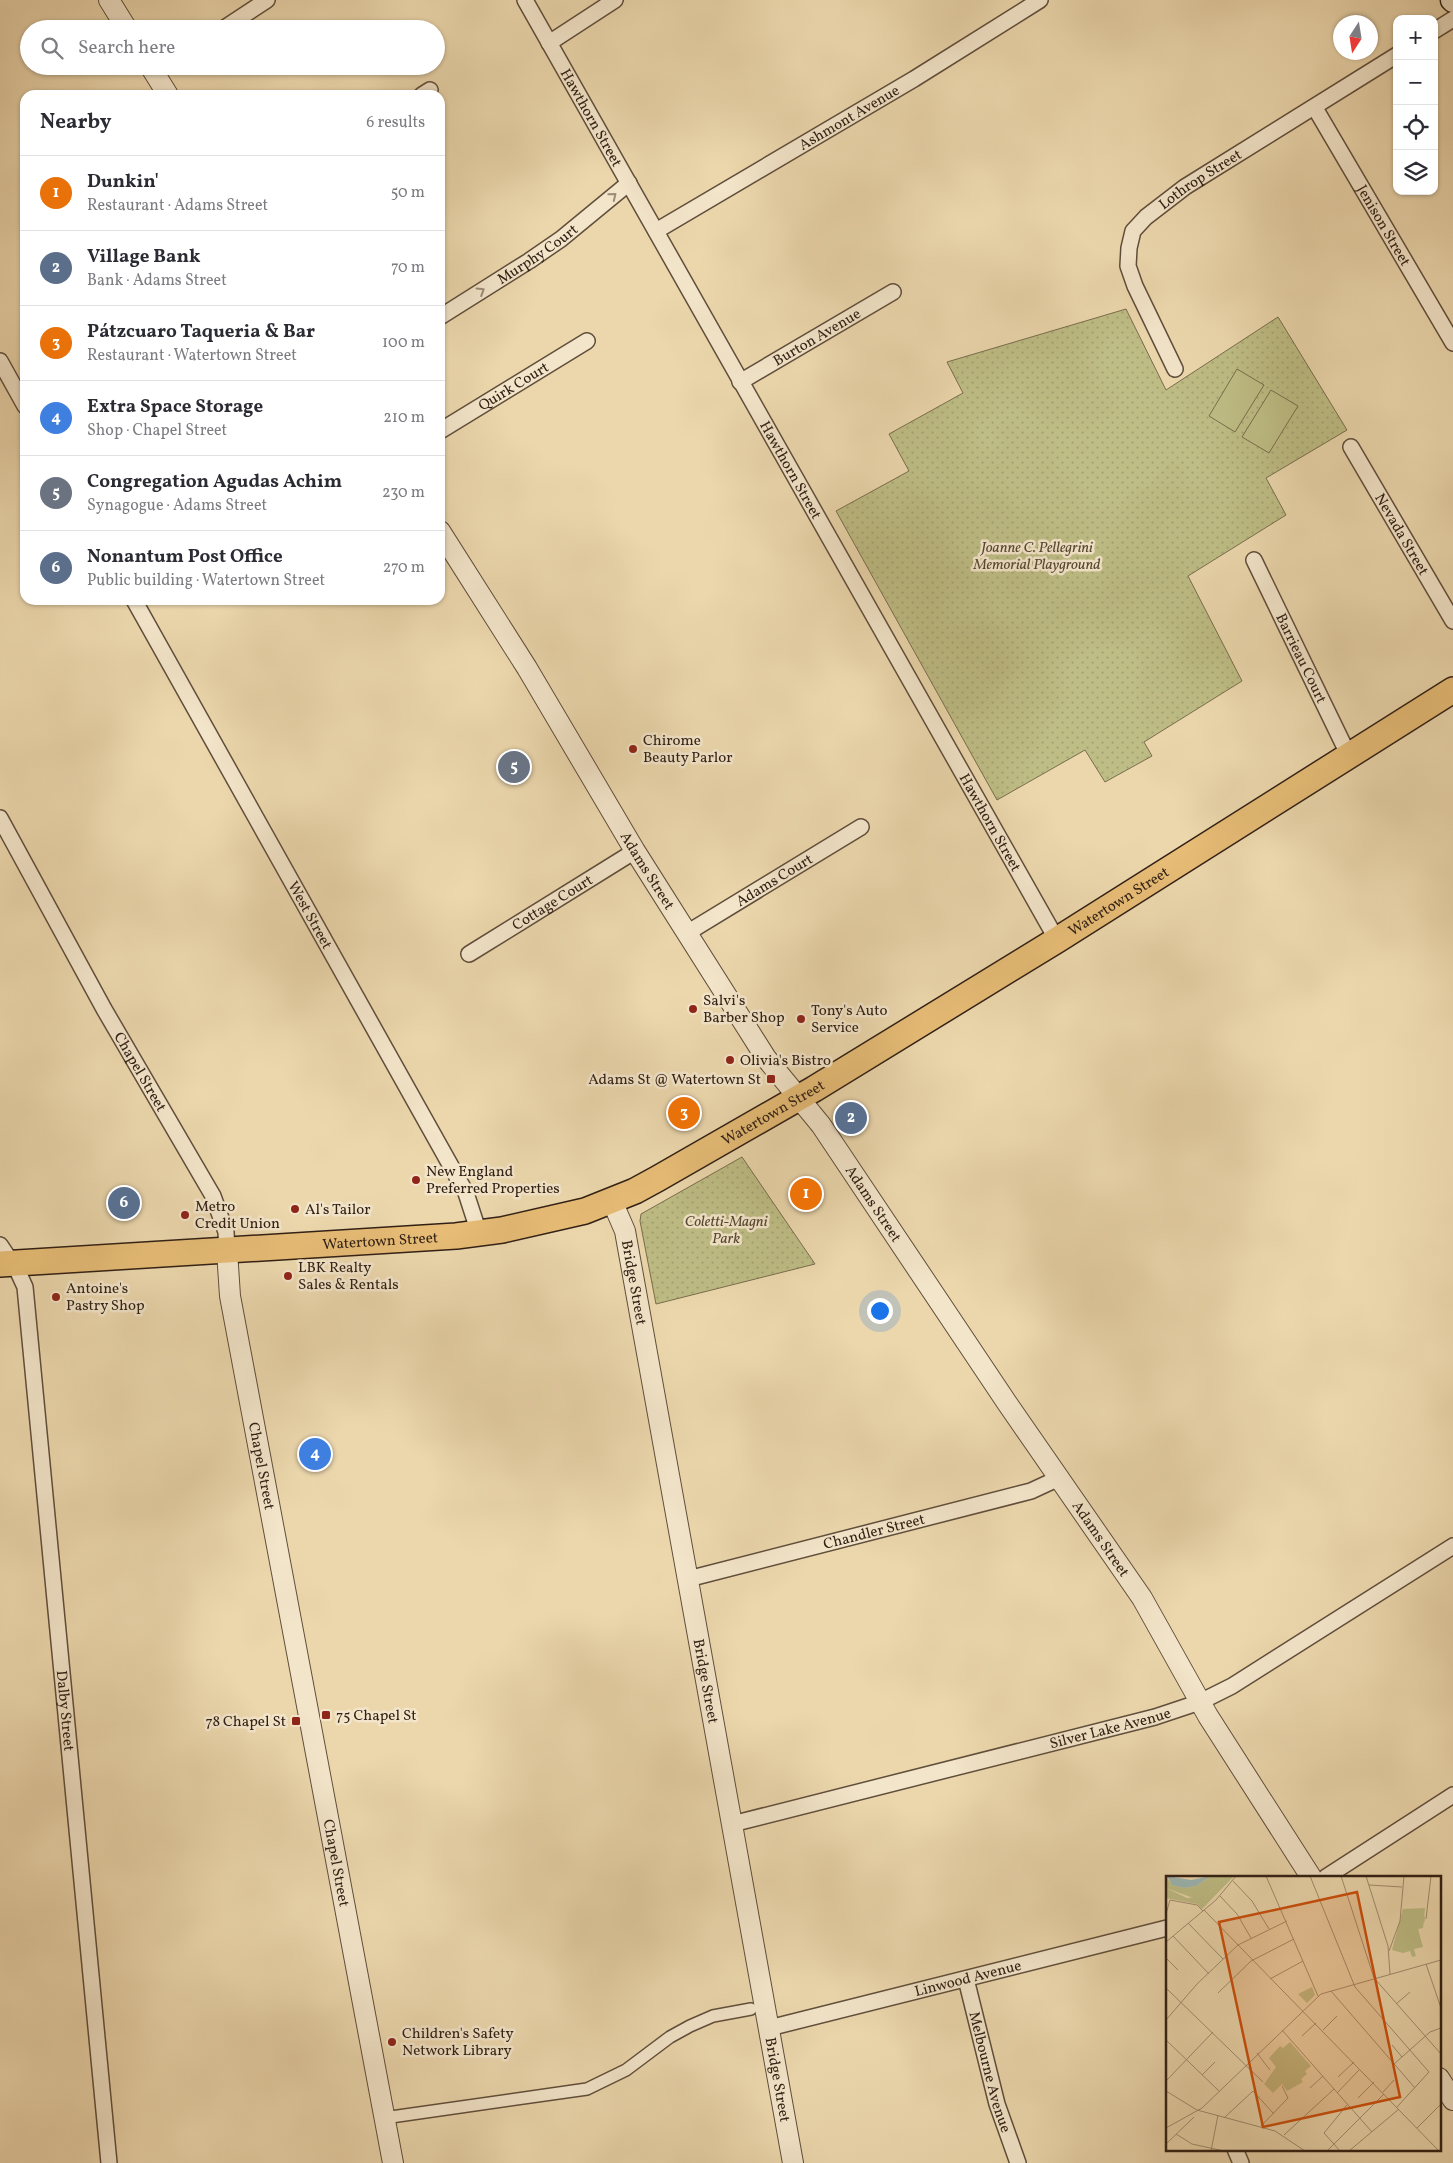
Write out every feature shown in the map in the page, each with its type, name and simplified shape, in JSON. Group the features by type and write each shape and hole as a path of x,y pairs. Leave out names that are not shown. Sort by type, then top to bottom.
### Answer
{"main road":[{"name":"Watertown Street","path":"6,1259 227,1251 479,1233 585,1211 657,1179 799,1098 1057,940 1453,690"}],"street":[{"path":"110,0 122,20"},
{"path":"236,20 267,0"},
{"name":"Hawthorn Street","path":"525,0 1057,940"},
{"path":"550,43 615,0"},
{"name":"Ashmont Avenue","path":"656,231 914,79 1040,0"},
{"path":"1438,28 1453,19"},
{"name":"Lothrop Street","path":"1175,369 1135,286 1128,266 1129,248 1133,231 1146,217 1185,187 1393,58"},
{"path":"158,75 164,90"},
{"name":"Jenison Street","path":"1314,108 1453,343"},
{"name":"Murphy Court","path":"445,314 537,256 629,183"},
{"name":"Burton Avenue","path":"740,382 893,292"},
{"name":"Quirk Court","path":"445,428 587,341"},
{"path":"0,361 20,397"},
{"name":"Nevada Street","path":"1351,447 1453,621"},
{"name":"Adams Street","path":"445,539 527,668 635,850 766,1058 821,1125 1142,1598 1200,1702 1310,1876"},
{"name":"Barrieau Court","path":"1254,560 1349,756"},
{"name":"West Street","path":"137,605 466,1193 479,1233"},
{"name":"Chapel Street","path":"0,818 104,1009 213,1196 226,1232 232,1306 393,2163"},
{"name":"Adams Court","path":"688,933 861,827"},
{"name":"Cottage Court","path":"469,954 635,850"},
{"name":"Bridge Street","path":"612,1200 625,1231 793,2163"},
{"name":"Dalby Street","path":"6,1259 25,1287 109,2163"},
{"name":"Chandler Street","path":"688,1579 1031,1490 1059,1478"},
{"name":"Silver Lake Avenue","path":"732,1824 1155,1717 1200,1702 1232,1686 1286,1654 1453,1546"},
{"path":"1328,1876 1453,1795"},
{"name":"Linwood Avenue","path":"769,2028 1166,1928"},
{"name":"Melbourne Avenue","path":"966,1979 992,2085 1018,2163"},
{"path":"384,2118 587,2089 626,2070 670,2037 690,2026 713,2016 751,2009"},
{"path":"1440,2080 1453,2100"},
{"path":"1235,2150 1241,2163"}],"green space":[{"name":"Joanne C. Pellegrini Memorial Playground","path":"1126,309 1166,390 1278,317 1347,430 1266,478 1286,515 1188,576 1242,681 1144,742 1152,756 1105,782 1085,750 997,800 836,511 909,471 889,434 963,393 947,362"},
{"path":"1237,369 1264,385 1235,432 1209,416"},
{"path":"1271,390 1298,406 1269,453 1242,437"},
{"name":"Coletti-Magni Park","path":"742,1157 815,1264 656,1304 640,1221 641,1214"}],"place":[{"name":"Chirome Beauty Parlor","path":"633,749"},
{"name":"Congregation Agudas Achim","path":"514,767"},
{"name":"Salvi's Barber Shop","path":"693,1009"},
{"name":"Tony's Auto Service","path":"801,1019"},
{"name":"Olivia's Bistro","path":"730,1060"},
{"name":"Adams St @ Watertown St","path":"771,1079"},
{"name":"Pátzcuaro Taqueria & Bar","path":"684,1113"},
{"name":"Village Bank","path":"851,1118"},
{"name":"New England Preferred Properties","path":"416,1180"},
{"name":"Dunkin'","path":"806,1194"},
{"name":"Nonantum Post Office","path":"124,1203"},
{"name":"Al's Tailor","path":"295,1209"},
{"name":"Metro Credit Union","path":"185,1215"},
{"name":"LBK Realty Sales & Rentals","path":"288,1276"},
{"name":"Antoine's Pastry Shop","path":"56,1297"},
{"name":"Extra Space Storage","path":"315,1454"},
{"name":"75 Chapel St","path":"326,1715"},
{"name":"78 Chapel St","path":"296,1721"},
{"name":"Children's Safety Network Library","path":"392,2042"}]}
